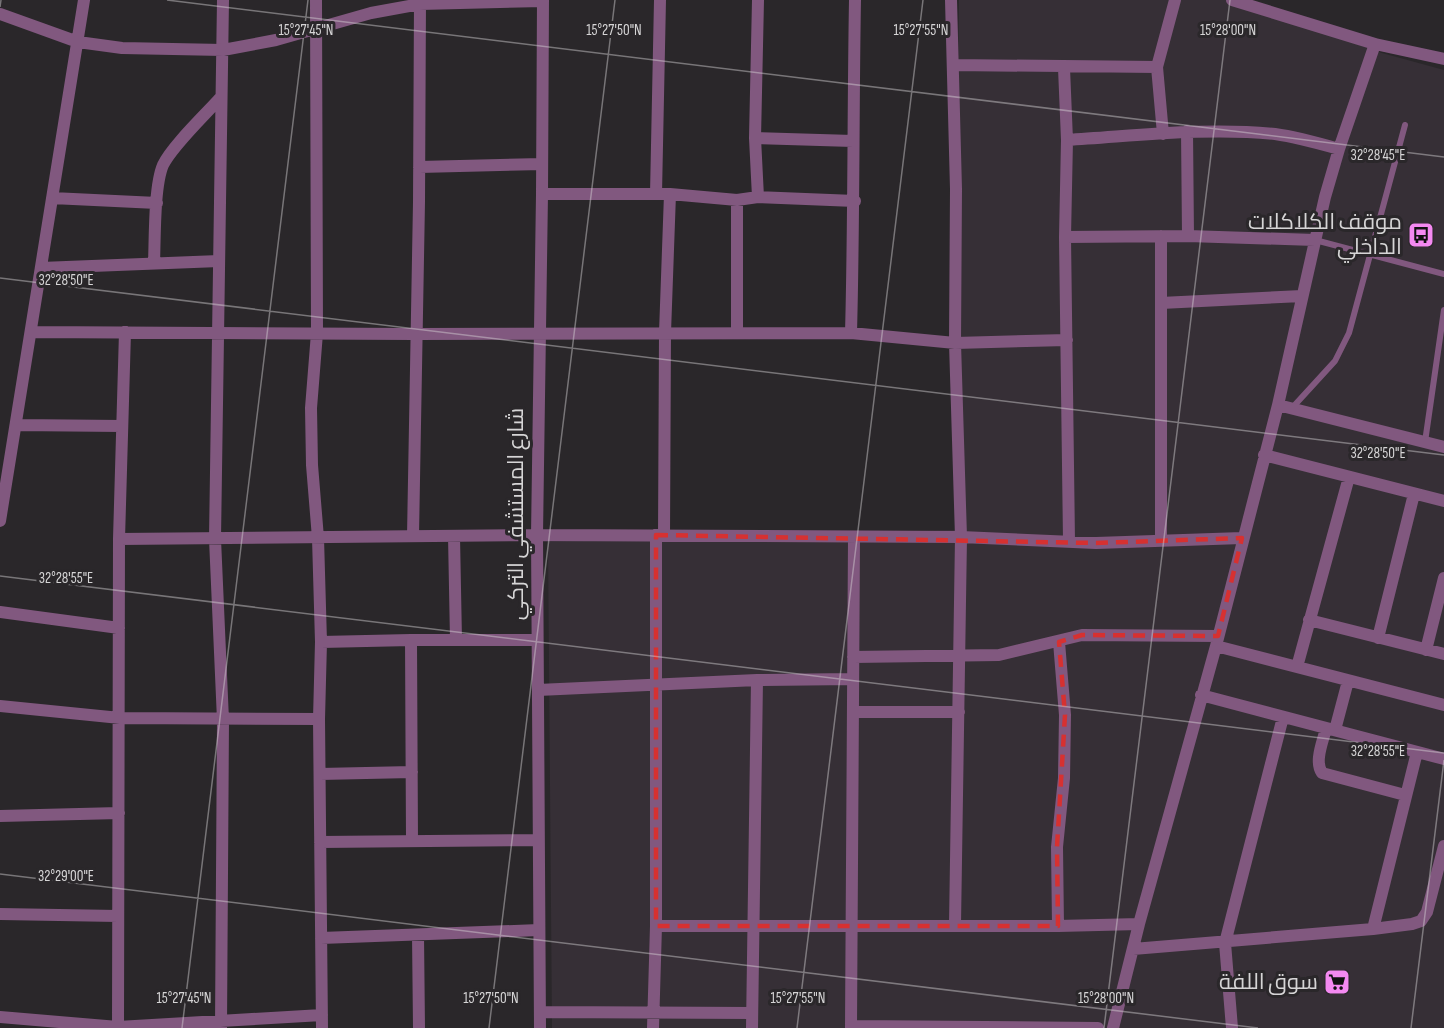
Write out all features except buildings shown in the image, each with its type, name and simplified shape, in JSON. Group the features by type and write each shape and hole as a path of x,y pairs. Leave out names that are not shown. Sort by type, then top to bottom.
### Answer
{"street":[{"path":"0,521 84,0"},
{"path":"221,1024 223,720 214,539 223,0"},
{"path":"316,0 317,333 311,408 321,642 322,1028"},
{"path":"0,14 78,42 122,48 223,50 276,40 371,13 420,2 543,0"},
{"name":"شارع المستشفي التركي","path":"540,1028 537,535 543,0"},
{"path":"656,194 660,0"},
{"path":"758,0 755,138 758,197"},
{"path":"851,333 855,201 853,141 855,0"},
{"path":"951,0 956,189 955,343 961,537 956,925"},
{"path":"1163,134 1157,67 1174,0"},
{"path":"1232,0 1260,4 1375,44 1444,59"},
{"path":"413,536 420,2"},
{"path":"1113,1028 1278,405 1315,240 1339,149 1375,44"},
{"path":"953,66 1157,67"},
{"path":"1064,68 1067,140 1065,237 1069,541"},
{"path":"154,263 161,170 165,162 221,97"},
{"path":"1067,140 1187,131 1276,135 1339,149"},
{"path":"1187,131 1188,236"},
{"path":"755,138 853,141"},
{"path":"419,167 542,164"},
{"path":"542,194 670,194 737,200 758,197 855,201"},
{"path":"653,1028 656,926 656,684 670,194"},
{"path":"52,198 157,203"},
{"path":"737,200 737,333"},
{"path":"1161,236 1161,539"},
{"path":"1065,237 1188,236 1315,240"},
{"path":"41,268 219,261"},
{"path":"1161,303 1302,296"},
{"path":"32,332 851,333 955,343 1067,340"},
{"path":"118,1027 119,539 125,332"},
{"path":"1278,405 1444,447"},
{"path":"16,425 122,426"},
{"path":"1264,455 1444,501"},
{"path":"1297,667 1349,477"},
{"path":"1378,638 1414,494"},
{"path":"119,539 537,535 961,537 1137,542 1161,539 1242,538"},
{"path":"454,536 456,640"},
{"path":"854,538 851,1027 1098,1028"},
{"path":"1426,650 1444,578"},
{"path":"0,612 119,628"},
{"path":"1310,620 1444,654"},
{"path":"853,657 999,655 1059,642 1070,636 1082,634 1217,641 1297,667 1444,705"},
{"path":"411,640 412,840"},
{"path":"321,642 537,640"},
{"path":"1058,926 1057,848 1064,778 1065,715 1064,679 1059,642"},
{"path":"538,690 757,680 853,679"},
{"path":"752,1028 757,680"},
{"path":"1348,681 1319,758 1318,768 1322,773 1405,795"},
{"path":"1201,695 1444,759"},
{"path":"0,706 120,718 223,720 320,718"},
{"path":"854,712 959,712"},
{"path":"1232,1028 1225,943 1283,717"},
{"path":"1373,929 1417,752"},
{"path":"320,774 412,772"},
{"path":"0,816 118,813"},
{"path":"320,842 538,840"},
{"path":"1133,949 1225,943 1412,924 1421,921 1426,912 1444,846"},
{"path":"0,914 118,916"},
{"path":"656,926 1139,924"},
{"path":"321,938 539,930"},
{"path":"418,935 419,1028"},
{"path":"540,1012 752,1013"},
{"path":"0,1017 118,1027 221,1024 322,1014"}],"lane":[{"path":"1292,408 1335,362 1344,346 1405,125"},
{"path":"1315,240 1444,274"},
{"path":"1425,442 1444,310"}],"highlighted area":[{"path":"656,535 1096,543 1242,538 1218,636 1082,635 1059,642 1065,715 1057,847 1058,926 656,926"}],"shaded area":[{"path":"959,0 1231,0 1382,53 1444,70 1444,1028 552,1028 548,542 957,530 955,278"}],"place":[{"name":"موقف الكلاكلات الداخلي","path":"1421,235"},
{"name":"سوق اللفة","path":"1337,982"}]}
